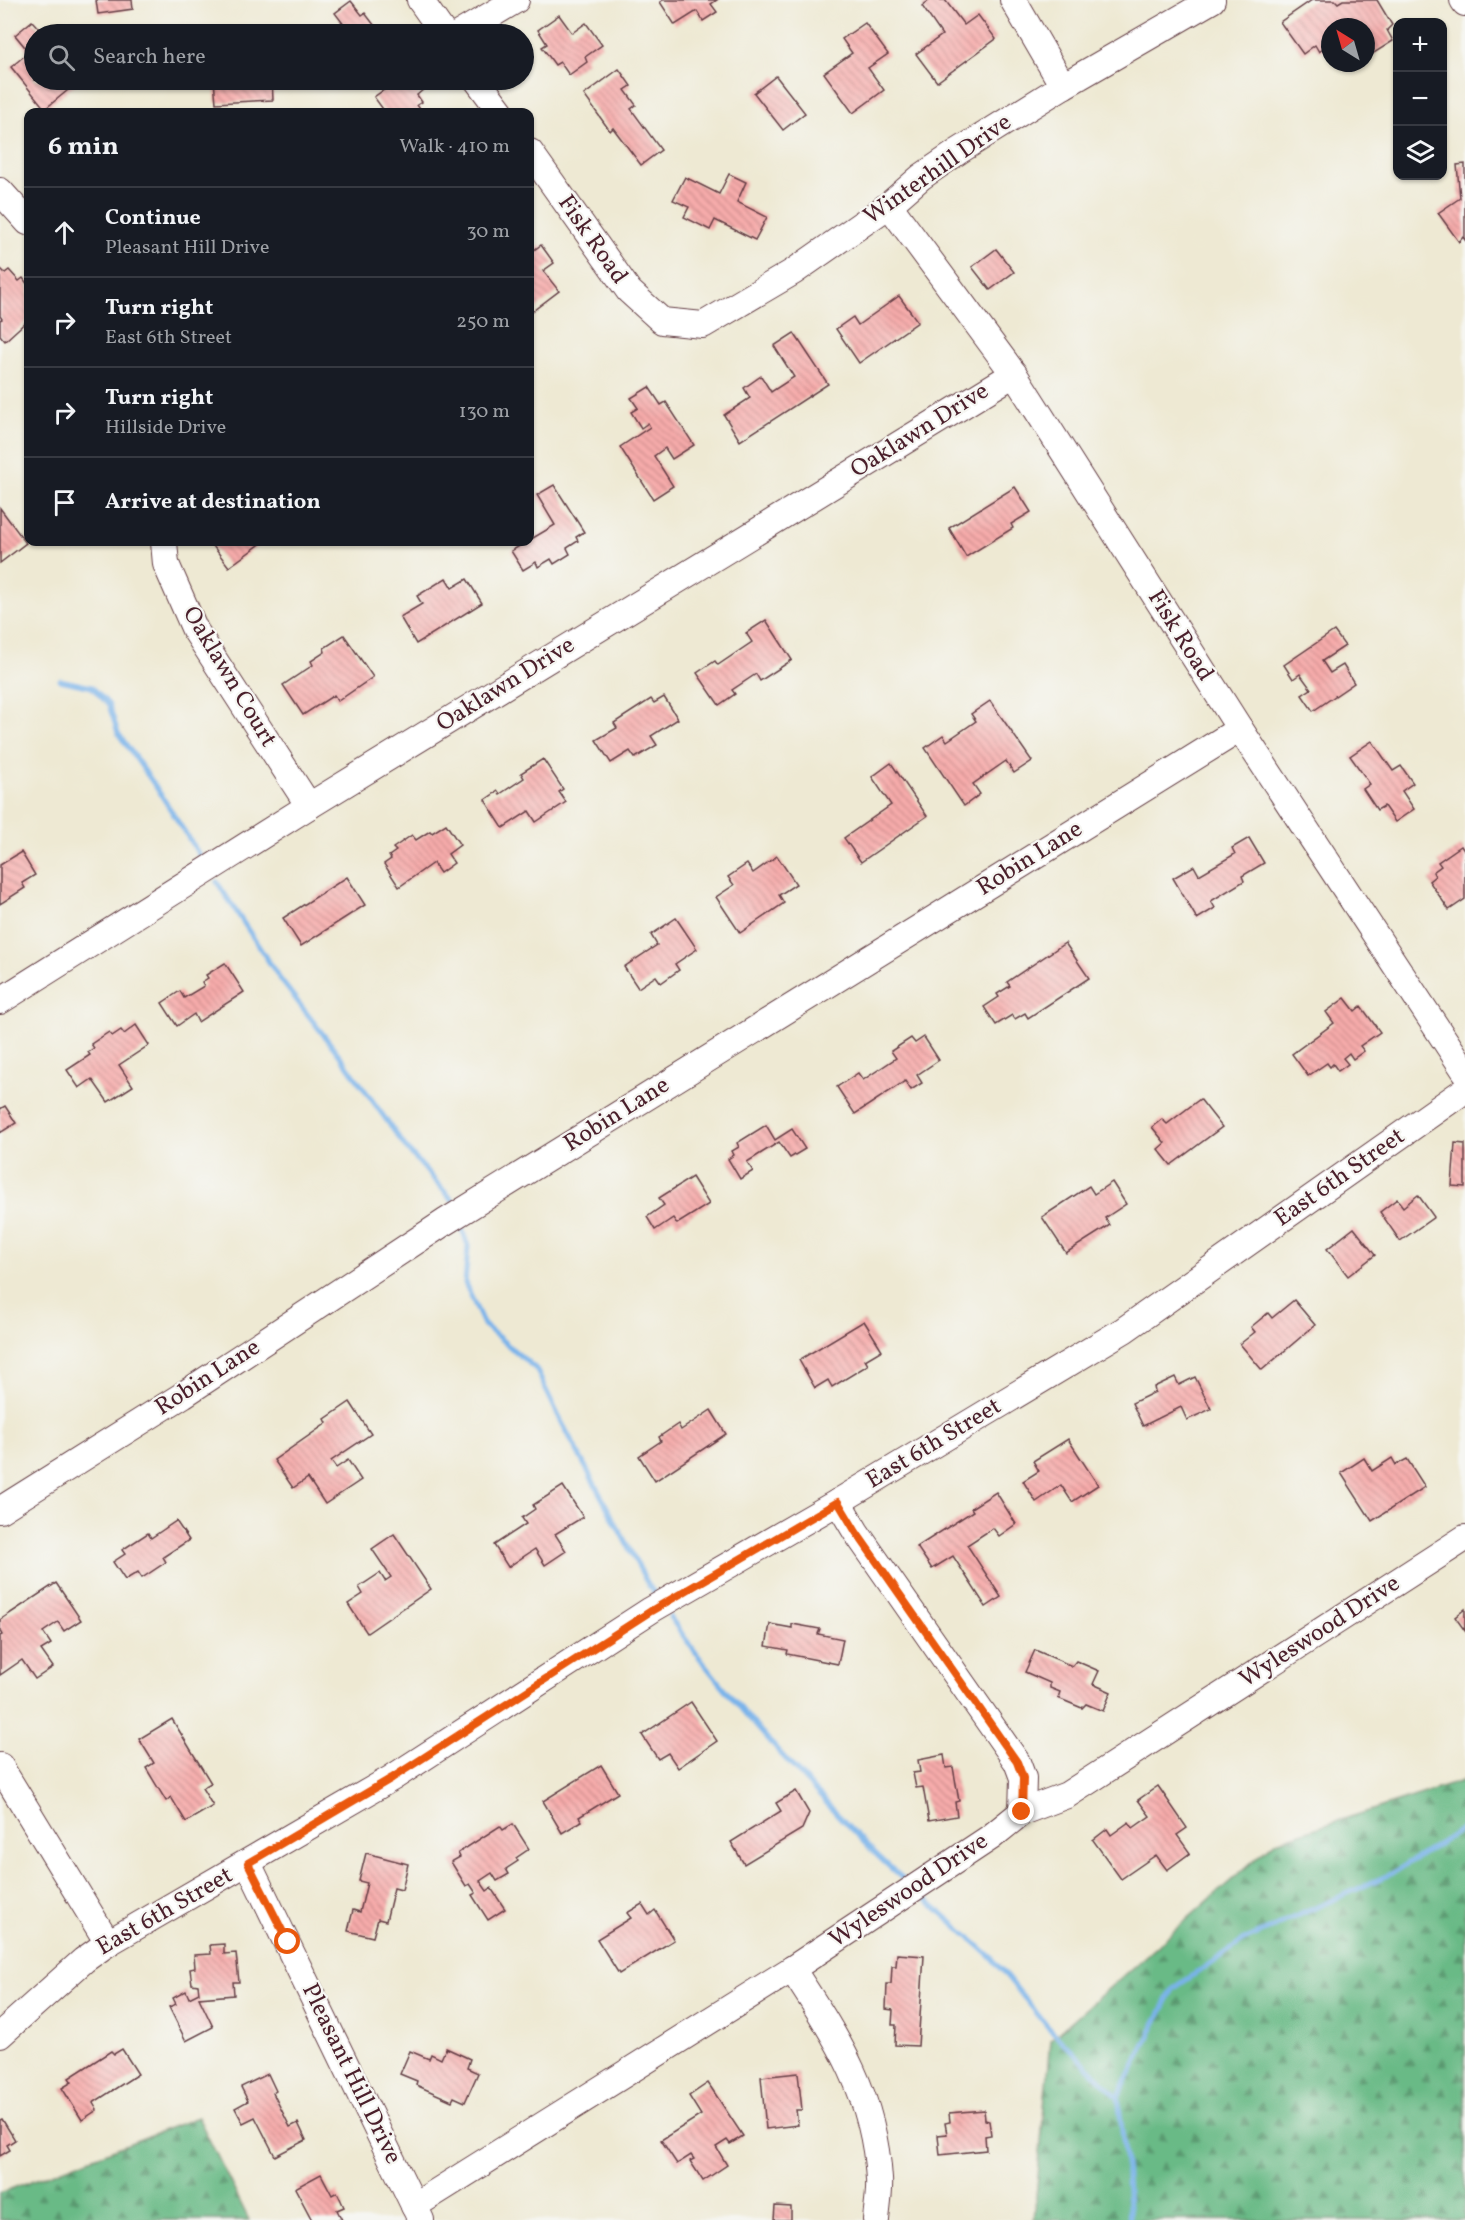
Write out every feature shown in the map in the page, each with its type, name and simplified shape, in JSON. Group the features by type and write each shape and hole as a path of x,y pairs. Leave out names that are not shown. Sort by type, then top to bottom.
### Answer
{"street":[{"path":"420,0 437,24"},
{"path":"476,24 516,0"},
{"path":"1012,0 1064,86"},
{"name":"Winterhill Drive","path":"662,321 703,325 793,272 889,205 921,177 1064,86 1212,0"},
{"path":"484,90 498,108"},
{"name":"Fisk Road","path":"534,167 539,185 628,291 662,321"},
{"path":"0,191 24,218"},
{"name":"Fisk Road","path":"889,205 1014,374 1239,729 1465,1071"},
{"name":"Oaklawn Drive","path":"0,1000 309,806 1014,374"},
{"name":"Oaklawn Court","path":"164,546 166,564 195,630 309,806"},
{"name":"Robin Lane","path":"0,1510 183,1395 446,1222 1239,729"},
{"name":"East 6th Street","path":"0,2035 84,1960 108,1944 392,1778 651,1611 1124,1330 1465,1090"},
{"path":"838,1502 856,1532 1017,1762 1023,1778 1022,1812"},
{"name":"Wyleswood Drive","path":"418,2213 792,1969 992,1836 1022,1812 1067,1795 1465,1539"},
{"path":"0,1766 108,1944"},
{"name":"Pleasant Hill Drive","path":"248,1863 418,2213"},
{"path":"792,1969 828,2025 860,2086 873,2129 879,2180 876,2220"}],"green space":[{"path":"1465,1780 1465,2220 1034,2220 1050,2040 1276,1841"},
{"path":"198,2117 249,2220 0,2220 0,2193"}],"building":[{"path":"96,0 132,0 133,9 98,14"},
{"path":"663,0 717,0 711,4 717,12 703,21 697,11 675,25 660,2"},
{"path":"930,0 945,0 964,25 978,15 996,39 937,82 916,54 942,35 922,6"},
{"path":"1312,0 1335,0 1338,3 1343,0 1377,0 1392,25 1387,30 1393,41 1375,52 1375,18 1321,18 1321,51 1319,52 1315,45 1303,54 1280,22"},
{"path":"351,1 362,15 365,13 373,24 343,24 335,13"},
{"path":"559,15 572,33 586,23 602,45 585,57 587,62 569,75 560,62 555,65 542,47 547,44 538,30"},
{"path":"865,23 888,54 868,68 884,90 853,113 824,73 852,53 842,39"},
{"path":"24,28 24,46 15,35"},
{"path":"24,56 24,83 11,67"},
{"path":"619,69 631,86 625,90 636,105 631,109 661,150 641,165 613,128 610,131 584,95"},
{"path":"776,76 805,113 783,130 754,93"},
{"path":"30,90 68,90 46,108"},
{"path":"215,90 272,90 273,100 216,103"},
{"path":"384,90 423,90 417,95 422,102 417,105 419,108 382,108 374,97"},
{"path":"1465,164 1465,240 1463,237 1459,242 1438,213 1460,198 1457,165"},
{"path":"729,174 746,182 737,202 767,217 755,240 715,220 710,230 684,217 689,207 673,200 685,177 719,194"},
{"path":"541,245 554,263 543,271 559,291 534,310 534,250"},
{"path":"996,249 1014,272 990,290 972,267"},
{"path":"0,268 5,273 9,270 19,281 24,279 24,324 5,341 0,335 0,320 2,319 0,316"},
{"path":"899,296 918,322 859,363 836,329 853,317 858,325"},
{"path":"794,333 828,384 740,441 724,415 750,398 744,388 761,376 771,392 794,377 774,346"},
{"path":"649,387 661,405 666,402 694,445 672,459 665,448 654,456 673,486 653,499 620,447 650,427 648,423 641,428 631,412 638,408 631,398"},
{"path":"554,485 584,532 576,537 578,541 567,548 570,554 554,564 551,559 538,567 536,562 523,570 511,551 519,546 534,546 534,537 555,525 537,495"},
{"path":"1015,487 1031,512 1011,524 1013,528 966,557 949,528"},
{"path":"0,508 24,540 24,545 0,563"},
{"path":"213,546 258,546 229,567"},
{"path":"446,578 452,588 467,579 482,603 416,644 400,617 422,604 417,596"},
{"path":"766,620 792,660 760,681 756,674 732,690 735,694 719,705 697,673 715,661 718,665 752,642 746,633"},
{"path":"1334,631 1345,646 1322,661 1330,673 1343,665 1354,683 1313,711 1302,695 1311,689 1300,674 1293,679 1284,665"},
{"path":"344,635 373,677 338,701 334,695 303,715 283,685 313,665 311,661 325,652 324,648"},
{"path":"664,697 678,719 651,736 657,745 635,758 630,751 611,763 596,740 617,728 614,723 651,699 654,703"},
{"path":"990,701 1032,761 1014,773 1006,761 973,784 980,794 964,806 925,748 943,735 947,741 976,721 971,714"},
{"path":"1372,741 1393,771 1401,766 1413,783 1402,791 1414,809 1395,822 1384,806 1377,810 1363,789 1370,784 1350,756"},
{"path":"543,759 563,789 559,792 566,802 536,822 529,811 503,828 485,800 498,791 500,794 524,778 521,773"},
{"path":"891,763 927,816 861,862 844,838 891,805 872,777"},
{"path":"446,824 460,845 448,854 454,863 440,873 433,863 399,887 384,864 396,851 393,848 412,835 416,840"},
{"path":"1249,838 1264,863 1242,876 1244,881 1211,901 1215,908 1197,919 1173,878 1194,866 1199,875 1235,854 1232,848"},
{"path":"1461,846 1465,852 1465,899 1449,910 1429,881 1435,876 1433,872 1441,866 1438,862"},
{"path":"21,852 35,875 22,883 25,888 0,904 0,865"},
{"path":"777,856 796,884 779,895 784,903 740,933 716,897 734,885 728,877 747,864 753,873"},
{"path":"347,877 365,905 301,946 283,918"},
{"path":"676,918 697,949 675,964 679,970 661,983 656,976 638,988 624,967 657,945 651,935"},
{"path":"1065,943 1089,978 1028,1018 1025,1013 1015,1019 1012,1015 996,1025 984,1007 999,997 997,994 1010,986 1007,982"},
{"path":"225,963 244,992 198,1022 194,1014 177,1026 162,1003 180,991 184,998 204,986 202,982 208,978 206,975"},
{"path":"1345,998 1355,1011 1361,1006 1380,1032 1360,1046 1364,1051 1353,1059 1349,1053 1343,1058 1348,1064 1338,1071 1333,1064 1330,1067 1327,1063 1308,1076 1292,1054 1334,1023 1326,1012"},
{"path":"136,1025 149,1045 119,1065 133,1086 108,1102 92,1079 79,1088 67,1070 90,1055 88,1052 94,1048 91,1044 109,1032 112,1036 121,1030 124,1034"},
{"path":"924,1037 939,1060 917,1075 922,1083 911,1090 905,1081 855,1114 837,1087 858,1073 863,1080 896,1058 891,1051 911,1038 915,1043"},
{"path":"1200,1099 1222,1127 1171,1165 1158,1149 1165,1143 1152,1127 1162,1119 1167,1124"},
{"path":"5,1106 16,1123 0,1133 0,1109"},
{"path":"766,1125 775,1140 792,1129 805,1149 790,1158 779,1142 747,1162 753,1171 740,1179 728,1159 734,1155 732,1151 739,1147 737,1143"},
{"path":"1455,1143 1465,1144 1465,1187 1452,1186"},
{"path":"692,1177 709,1204 677,1224 673,1218 655,1230 647,1217 664,1205 659,1198"},
{"path":"1112,1182 1126,1204 1105,1218 1110,1225 1066,1253 1042,1217 1089,1186 1094,1194"},
{"path":"1418,1195 1434,1217 1400,1241 1380,1212 1397,1199 1403,1207"},
{"path":"1354,1228 1375,1255 1348,1276 1327,1249"},
{"path":"1294,1300 1315,1325 1262,1370 1240,1344 1255,1332 1251,1327 1268,1313 1272,1318"},
{"path":"864,1321 882,1350 865,1360 868,1365 832,1387 828,1380 815,1388 799,1360"},
{"path":"1175,1377 1179,1385 1195,1377 1211,1409 1187,1420 1181,1407 1143,1426 1132,1403 1155,1392 1154,1387"},
{"path":"350,1402 371,1434 331,1461 336,1468 348,1460 361,1480 325,1504 308,1478 293,1488 274,1460 327,1423 325,1419"},
{"path":"711,1410 726,1434 655,1481 639,1456 661,1441 659,1437 678,1424 681,1430"},
{"path":"1068,1439 1098,1485 1072,1502 1061,1485 1036,1502 1023,1481 1039,1471 1033,1461"},
{"path":"1364,1458 1372,1471 1392,1458 1396,1465 1407,1459 1425,1487 1372,1521 1341,1473"},
{"path":"563,1486 583,1517 555,1534 566,1551 545,1565 535,1549 508,1567 494,1545 526,1524 522,1518 535,1509 533,1505"},
{"path":"996,1492 1016,1524 999,1536 993,1528 967,1545 1001,1597 986,1607 953,1556 932,1569 917,1547 973,1511 971,1508"},
{"path":"176,1521 189,1540 163,1557 166,1562 142,1578 138,1572 125,1580 113,1562 125,1554 122,1550 148,1533 151,1538"},
{"path":"394,1534 431,1589 367,1633 348,1604 363,1594 359,1587 380,1573 385,1581 391,1577 372,1549"},
{"path":"56,1583 81,1620 64,1631 58,1622 43,1632 51,1644 41,1650 53,1667 35,1679 22,1660 0,1675 0,1636 2,1635 0,1620"},
{"path":"1465,1609 1465,1631 1455,1617"},
{"path":"770,1624 792,1628 792,1624 820,1629 818,1634 843,1639 838,1664 787,1654 788,1650 766,1646"},
{"path":"1035,1650 1072,1666 1076,1661 1099,1671 1093,1684 1111,1692 1103,1711 1086,1704 1082,1708 1058,1698 1060,1692 1050,1688 1050,1683 1025,1672"},
{"path":"691,1702 717,1741 678,1768 668,1753 658,1759 642,1735"},
{"path":"172,1719 211,1783 202,1788 213,1806 186,1822 171,1797 166,1801 146,1768 154,1763 139,1739"},
{"path":"944,1755 946,1768 953,1767 959,1801 955,1802 957,1816 929,1821 923,1787 916,1788 913,1773 920,1772 918,1760"},
{"path":"601,1765 618,1793 579,1817 582,1821 562,1833 543,1801"},
{"path":"1158,1786 1187,1828 1177,1835 1190,1853 1167,1870 1156,1855 1121,1879 1093,1840 1107,1829 1111,1835 1129,1822 1133,1828 1150,1816 1138,1800"},
{"path":"796,1791 809,1813 802,1829 744,1864 731,1842 781,1811 776,1803"},
{"path":"513,1824 529,1849 516,1858 518,1861 506,1869 509,1874 497,1881 492,1873 480,1881 487,1891 491,1888 505,1909 488,1920 472,1895 476,1893 470,1884 466,1886 451,1862 460,1857 458,1853 500,1826 503,1830"},
{"path":"366,1853 408,1864 402,1890 394,1888 386,1921 378,1919 373,1937 348,1931 353,1910 360,1912 367,1883 359,1881"},
{"path":"642,1904 649,1915 655,1910 674,1940 619,1974 597,1939 631,1918 627,1913"},
{"path":"224,1944 224,1954 236,1953 239,1982 233,1982 234,1995 199,1998 213,2027 186,2041 169,2007 176,2004 173,1998 186,1991 189,1998 199,1993 198,1985 192,1984 190,1969 195,1968 194,1955 211,1954 210,1945"},
{"path":"897,1954 924,1956 918,2046 895,2045 896,2025 892,2025 893,2010 886,2009 887,1984 891,1984 892,1966 896,1966"},
{"path":"446,2048 470,2059 467,2068 478,2073 465,2102 454,2097 452,2101 416,2085 417,2081 400,2074 410,2051 429,2059 431,2054 441,2059"},
{"path":"122,2049 138,2074 93,2103 97,2110 82,2120 62,2088 72,2082 69,2078 111,2051 114,2054"},
{"path":"798,2073 802,2110 796,2110 798,2125 766,2129 761,2077"},
{"path":"268,2074 276,2091 273,2093 290,2127 298,2123 306,2140 275,2156 255,2117 243,2123 235,2108 248,2101 241,2087"},
{"path":"708,2083 743,2136 730,2144 727,2140 716,2147 727,2165 703,2181 690,2161 694,2159 691,2155 677,2164 661,2140 701,2115 689,2096"},
{"path":"984,2110 985,2120 989,2121 991,2135 985,2136 986,2150 940,2155 938,2135 947,2134 945,2123 950,2122 949,2113"},
{"path":"2,2119 15,2140 7,2145 10,2150 0,2156 0,2120"},
{"path":"321,2174 332,2195 337,2192 344,2207 337,2210 342,2220 312,2220 295,2188"},
{"path":"775,2206 791,2207 791,2220 774,2220"}],"waterway":[{"path":"60,680 92,687 109,705 118,733 200,856"},
{"path":"217,882 280,979 347,1065 407,1149 452,1200"},
{"path":"462,1229 468,1246 465,1283 484,1325 536,1369 560,1419 657,1597"},
{"path":"670,1617 723,1687 761,1732 850,1828 902,1878"},
{"path":"1130,2220 1118,2097 1173,1989 1246,1939 1393,1873 1465,1827"},
{"path":"925,1898 991,1957 1048,2027 1118,2097"}],"route":[{"path":"288,1942 248,1863 392,1778 651,1611 838,1502 856,1532 1017,1762 1023,1778 1022,1812"}]}
